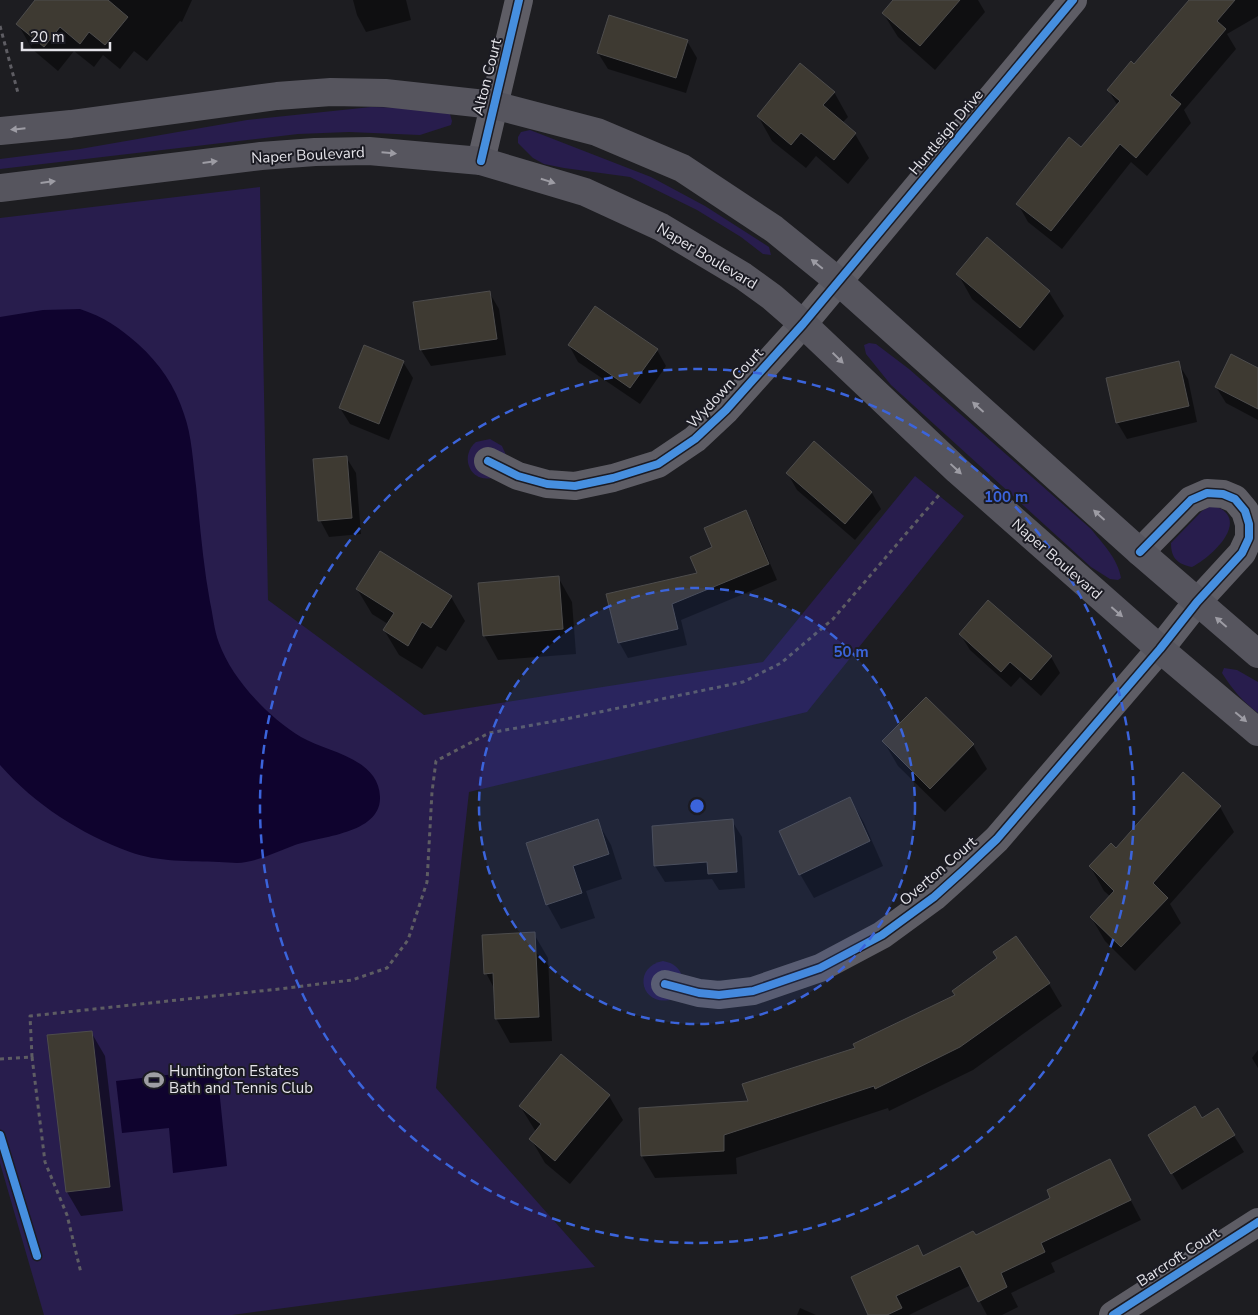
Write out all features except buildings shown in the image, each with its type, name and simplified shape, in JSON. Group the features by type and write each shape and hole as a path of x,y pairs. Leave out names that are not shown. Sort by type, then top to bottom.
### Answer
{"main road":[{"path":"0,131 71,124 277,96 331,92 385,93 494,105 597,132 682,168 774,229 838,281 1140,552 1258,654"},
{"name":"Naper Boulevard","path":"0,188 261,156 368,151 481,161 585,192 662,227 743,276 772,297 957,470 1160,650 1258,732"}],"street":[{"name":"Alton Court","path":"481,161 519,0"},
{"name":"Huntleigh Drive","path":"803,324 1015,72 1073,0"},
{"name":"Wydown Court","path":"488,461 518,476 547,484 575,486 613,478 658,464 695,439 714,422 803,324"},
{"name":"Overton Court","path":"665,984 699,993 719,995 753,991 820,968 882,935 934,897 996,839 1160,650 1197,602 1242,554 1249,538 1249,524 1244,511 1235,499 1223,494 1207,493 1190,500 1140,552"},
{"name":"Barcroft Court","path":"1113,1315 1258,1222"}],"path":[{"path":"0,26 18,92"},
{"path":"80,1273 67,1215 45,1162 32,1057 30,1016 352,980 386,968 408,940 427,882 432,792 436,761 489,733 743,682 781,663 833,619 941,494"},
{"path":"0,1059 32,1057"}],"shaded area":[{"path":"371,107 411,108 450,114 452,121 451,125 420,135 349,132 298,134 0,169 0,159 80,149 247,120"},
{"path":"530,130 651,177 705,206 769,247 771,255 763,254 741,237 697,210 630,177 544,164 533,158 518,143 518,137 521,132"},
{"path":"260,187 268,600 424,715 763,662 915,476 964,516 807,712 469,792 436,1088 595,1267 232,1315 44,1315 0,1163 0,218"},
{"path":"80,309 104,319 131,338 153,359 171,385 187,422 191,440 205,573 215,628 225,657 252,696 276,719 301,737 350,758 371,773 377,784 380,797 378,809 371,819 360,826 347,832 295,845 265,857 243,863 151,858 112,845 60,817 28,793 0,765 0,317 43,310"},
{"path":"869,343 876,344 909,369 1091,529 1117,564 1121,578 1118,580 1110,579 1091,567 891,385 866,354 864,345"},
{"path":"490,439 502,446 506,455 492,478 484,478 478,476 469,467 468,454 476,442"},
{"path":"1210,506 1220,508 1227,514 1230,521 1229,529 1220,545 1205,558 1192,567 1182,564 1176,560 1172,553 1171,543 1202,511"},
{"path":"1224,668 1237,670 1258,682 1258,713 1243,700 1230,684 1222,673"},
{"path":"663,961 676,967 683,979 673,999 662,1000 653,998 647,993 644,986 644,978 647,971 653,965"},
{"path":"217,1069 227,1166 173,1173 169,1128 122,1133 116,1081"}],"cycle path":[{"path":"481,161 519,0"},
{"path":"488,461 518,476 547,484 575,486 613,478 658,464 695,439 726,410 803,324 1073,0"},
{"path":"665,984 699,993 719,995 753,991 820,968 882,935 934,897 964,870 997,839 1160,649 1197,602 1242,553 1249,538 1249,524 1245,511 1235,499 1223,494 1207,493 1191,500 1140,552"},
{"path":"0,1135 37,1256"},
{"path":"1113,1315 1258,1222"}],"place":[{"name":"Huntington Estates Bath and Tennis Club","path":"154,1080"}]}
